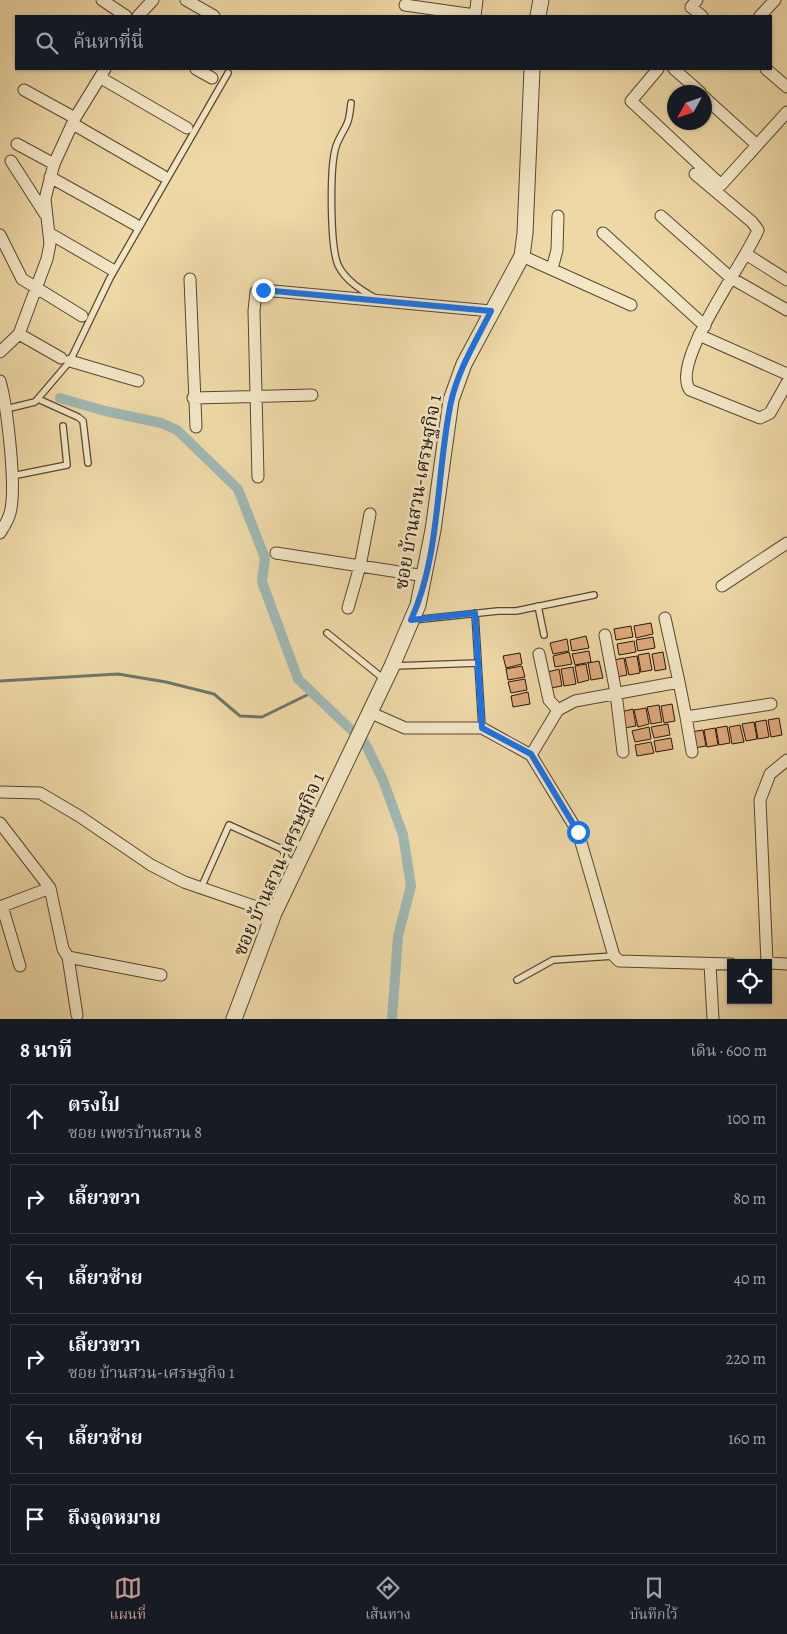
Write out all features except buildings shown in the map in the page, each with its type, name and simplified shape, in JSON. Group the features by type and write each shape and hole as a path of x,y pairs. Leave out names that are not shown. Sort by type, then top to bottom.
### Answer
{"street":[{"path":"102,0 124,15"},
{"path":"139,15 153,0"},
{"path":"186,0 212,15"},
{"path":"475,15 477,0"},
{"path":"538,15 540,0"},
{"path":"697,0 691,7 701,15"},
{"path":"761,15 774,0"},
{"path":"405,7 467,15"},
{"path":"198,70 212,78"},
{"name":"ซอย บ้านสวน-เศรษฐกิจ 1","path":"234,1019 274,913 388,673 418,605 425,576 452,400 464,364 522,256 525,233 532,70"},
{"path":"657,70 631,102 721,185 787,112"},
{"path":"675,70 692,85"},
{"path":"767,70 787,87"},
{"path":"0,352 5,339 19,334 37,289 50,244 45,199 54,164 74,121 104,71 187,128"},
{"path":"24,90 163,176"},
{"path":"712,104 757,145"},
{"path":"17,144 54,164"},
{"path":"11,161 47,218"},
{"path":"695,174 757,226 758,230 691,350 685,376 686,386 690,390 760,418 770,413 787,383"},
{"path":"50,177 136,225"},
{"path":"552,269 557,250 558,216"},
{"path":"661,216 731,278 787,310"},
{"path":"49,233 111,269"},
{"path":"603,233 702,330 787,374"},
{"path":"0,235 22,279 82,316"},
{"path":"746,254 787,280"},
{"path":"522,256 631,305"},
{"path":"190,279 193,398 196,427"},
{"path":"258,477 254,311 256,292 263,290 491,311"},
{"path":"19,334 66,360 138,381"},
{"path":"0,381 4,404 5,461 12,476 10,515 0,533"},
{"path":"193,398 312,396"},
{"path":"348,608 360,566 370,514"},
{"path":"722,586 787,544"},
{"path":"276,553 425,576"},
{"path":"665,618 692,752"},
{"path":"605,635 616,693 623,752"},
{"path":"539,654 549,700 558,710"},
{"path":"531,754 558,710 575,701 679,682"},
{"path":"686,717 771,704"},
{"path":"369,712 405,728 482,728 531,754 578,832 614,956 619,961 727,964"},
{"path":"768,959 760,800 770,774 787,760"},
{"path":"0,792 40,793 80,816 151,865 201,888 274,913"},
{"path":"0,823 50,888 63,949 68,957 77,1015"},
{"path":"20,966 1,906 50,888"},
{"path":"68,957 161,975"},
{"path":"772,963 787,964"},
{"path":"710,964 713,1019"}],"lane":[{"path":"4,404 35,402 66,360 110,278 228,73"},
{"path":"351,103 347,124 336,144 333,162 336,258 348,279 381,301"},
{"path":"38,399 78,417 83,422 88,464"},
{"path":"12,476 67,464 63,426"},
{"path":"411,620 475,613 516,611 594,595"},
{"path":"538,606 544,635"},
{"path":"475,613 482,728"},
{"path":"327,633 388,673 478,663"},
{"path":"201,888 229,826 282,849 287,858 297,864"},
{"path":"282,849 292,841 305,847"},
{"path":"517,980 553,960 614,956"}],"waterway":[{"path":"60,398 105,411 161,423 177,430 238,489 265,558 262,582 298,679 365,743 383,780 403,835 411,886 398,936 392,1019"},
{"path":"0,681 118,674 166,682 214,694 240,716 262,717 311,693"}],"route":[{"path":"263,290 491,311 464,364 452,400 445,433 426,571 418,605 411,620 475,613 482,728 531,754 578,832"}]}
